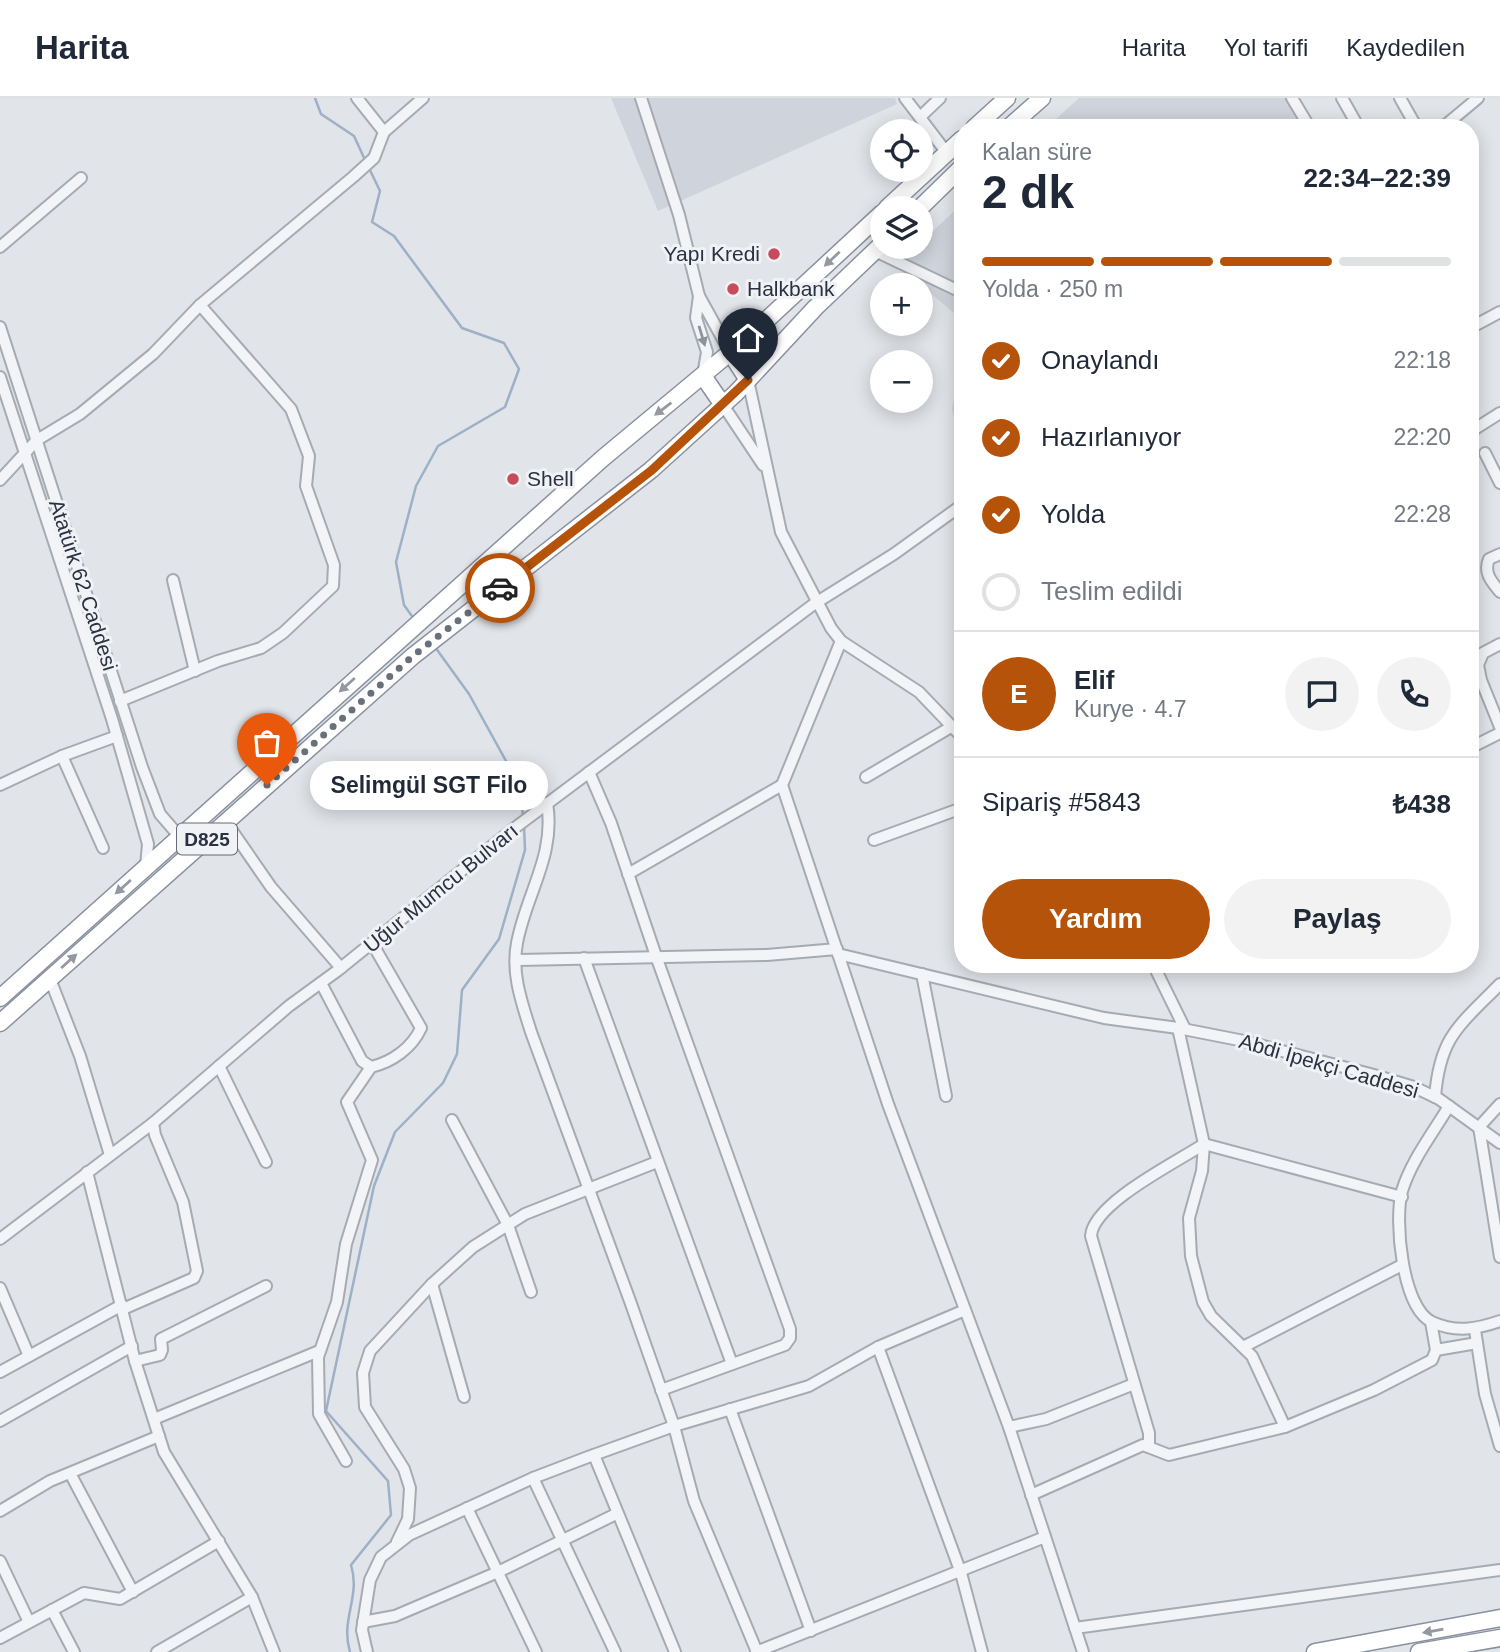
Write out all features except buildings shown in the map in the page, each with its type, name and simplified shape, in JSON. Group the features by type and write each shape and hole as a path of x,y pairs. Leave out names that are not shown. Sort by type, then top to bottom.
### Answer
{"highway":[{"path":"1018,119 1042,98"},
{"path":"983,119 1003,99"},
{"path":"900,196 954,146"},
{"path":"932,196 954,175"},
{"name":"D825","path":"0,998 397,639 603,458 703,376 870,224"},
{"name":"D825","path":"0,1023 413,656 652,470 723,405 816,307 870,256"},
{"path":"730,352 748,380"},
{"path":"703,376 723,405"},
{"path":"1315,1652 1500,1618"},
{"path":"1419,1652 1500,1637"}],"street":[{"path":"358,98 384,132"},
{"path":"0,480 37,440 80,414 143,363 200,305 353,177 374,158 384,132 423,98"},
{"path":"641,98 679,215 699,296 730,352"},
{"path":"905,98 947,153"},
{"path":"920,117 940,98"},
{"path":"1292,98 1305,119"},
{"path":"1342,98 1354,119"},
{"path":"1400,98 1412,119"},
{"path":"1453,119 1478,98"},
{"path":"0,247 81,178"},
{"path":"901,259 954,288"},
{"path":"699,296 696,318 707,352 703,376"},
{"path":"120,701 261,648 283,633 333,586 334,565 306,486 309,456 291,409 200,305"},
{"path":"1479,324 1500,313"},
{"name":"Atatürk 62 Caddesi","path":"0,327 120,701 160,814 179,836"},
{"name":"Atatürk 62 Caddesi","path":"0,377 117,736 148,844 146,866"},
{"path":"748,380 781,532 817,602 841,641 919,692 954,730"},
{"path":"723,405 760,457 772,487"},
{"path":"1479,426 1500,413"},
{"path":"1485,453 1499,479"},
{"name":"Uğur Mumcu Bulvarı","path":"0,1239 153,1122 321,982 547,803 817,602 894,554 954,511"},
{"path":"1500,554 1489,559 1486,568 1488,576 1500,592"},
{"path":"173,580 195,671"},
{"path":"628,874 782,785 841,641"},
{"path":"1479,657 1500,644"},
{"path":"1479,673 1500,727"},
{"path":"866,777 951,727"},
{"path":"1479,744 1500,733"},
{"path":"0,785 62,756 117,736"},
{"path":"62,756 103,848"},
{"path":"589,772 790,1329 790,1338 785,1345 661,1390"},
{"path":"782,785 888,1104 1009,1427 1083,1652"},
{"path":"547,803 551,824 548,849 516,945 515,980 531,1032 674,1426 694,1502 757,1652 961,1573 1045,1537"},
{"path":"874,839 954,811"},
{"path":"226,822 271,887 341,968"},
{"path":"346,1461 319,1414 319,1351 337,1301 346,1244 372,1160 347,1102 371,1067 384,1064 404,1051 421,1028 372,943"},
{"name":"Abdi İpekçi Caddesi","path":"517,960 838,952 1104,1018 1182,1028 1364,1072 1414,1087 1435,1097 1500,1143"},
{"path":"584,958 732,1364"},
{"path":"1157,973 1182,1028 1204,1144 1202,1171 1189,1218 1191,1256 1206,1307 1252,1356 1285,1427"},
{"path":"922,975 946,1096"},
{"path":"50,978 80,1056 110,1155"},
{"path":"321,982 362,1061 371,1067"},
{"path":"1435,1097 1443,1050 1456,1030 1500,984"},
{"path":"219,1066 265,1162"},
{"path":"1500,1104 1479,1127 1500,1256"},
{"path":"1449,1107 1415,1162 1402,1197 1398,1228 1402,1265 1421,1313 1431,1322 1475,1330 1500,1321"},
{"path":"452,1119 508,1225 531,1292"},
{"path":"0,1372 123,1307 194,1278 197,1271 183,1202 155,1135 153,1122"},
{"path":"1149,1447 1149,1433 1091,1236 1092,1226 1120,1198 1204,1144 1402,1197"},
{"path":"396,1544 408,1519 410,1488 404,1469 365,1407 363,1373 370,1351 432,1284 473,1247 525,1214 657,1162"},
{"path":"87,1172 135,1361 164,1452 252,1597 274,1652"},
{"path":"1243,1347 1402,1265"},
{"path":"432,1284 464,1398"},
{"path":"135,1361 160,1355 161,1339 266,1286"},
{"path":"0,1289 29,1356"},
{"path":"367,1652 363,1622 369,1580 381,1557 396,1544 533,1478 674,1426 809,1386 877,1347 965,1310"},
{"path":"1031,1494 1143,1445 1169,1455 1285,1427 1385,1384 1432,1360 1436,1350 1431,1322"},
{"path":"1475,1330 1485,1394 1500,1446"},
{"path":"1436,1350 1477,1343"},
{"path":"0,1421 132,1346"},
{"path":"877,1347 961,1573 982,1652"},
{"path":"154,1419 319,1351"},
{"path":"1009,1427 1046,1419 1134,1384"},
{"path":"730,1409 811,1631"},
{"path":"0,1511 50,1481 71,1475 159,1436"},
{"path":"594,1455 675,1652"},
{"path":"71,1475 133,1592"},
{"path":"533,1478 615,1652"},
{"path":"467,1508 536,1652"},
{"path":"363,1622 395,1616 498,1572 617,1514"},
{"path":"0,1638 84,1593 120,1599 219,1541"},
{"path":"0,1561 29,1622"},
{"path":"1075,1628 1500,1570"},
{"path":"157,1652 252,1597"},
{"path":"52,1610 74,1652"}],"shaded area":[{"path":"611,98 895,98 897,104 658,211"},
{"path":"1079,98 1290,98 1302,119 1056,119"},
{"path":"954,211 954,313 933,295 933,273 907,273 897,264 903,259 933,259 933,231"}],"waterway":[{"path":"315,98 321,114 354,136 365,160"},
{"path":"368,166 380,191 372,222 394,236 462,328 504,343 519,369 505,407 438,446 416,486 396,562 404,605 414,619"},
{"path":"435,647 469,694 521,788 523,819"},
{"path":"350,1652 347,1629 354,1587 351,1565 391,1515 388,1481 326,1411 374,1186 395,1132 443,1083 457,1054 462,990 499,939 525,850 524,825"}],"way so far":[{"path":"267,785 413,656 500,588"}],"place":[{"name":"Yapı Kredi","path":"774,254"},
{"name":"Halkbank","path":"733,289"},
{"name":"Shell","path":"513,479"},
{"name":"Selimgül SGT Filo","path":"267,785"}],"route":[{"path":"500,588 652,470 748,380"}]}
